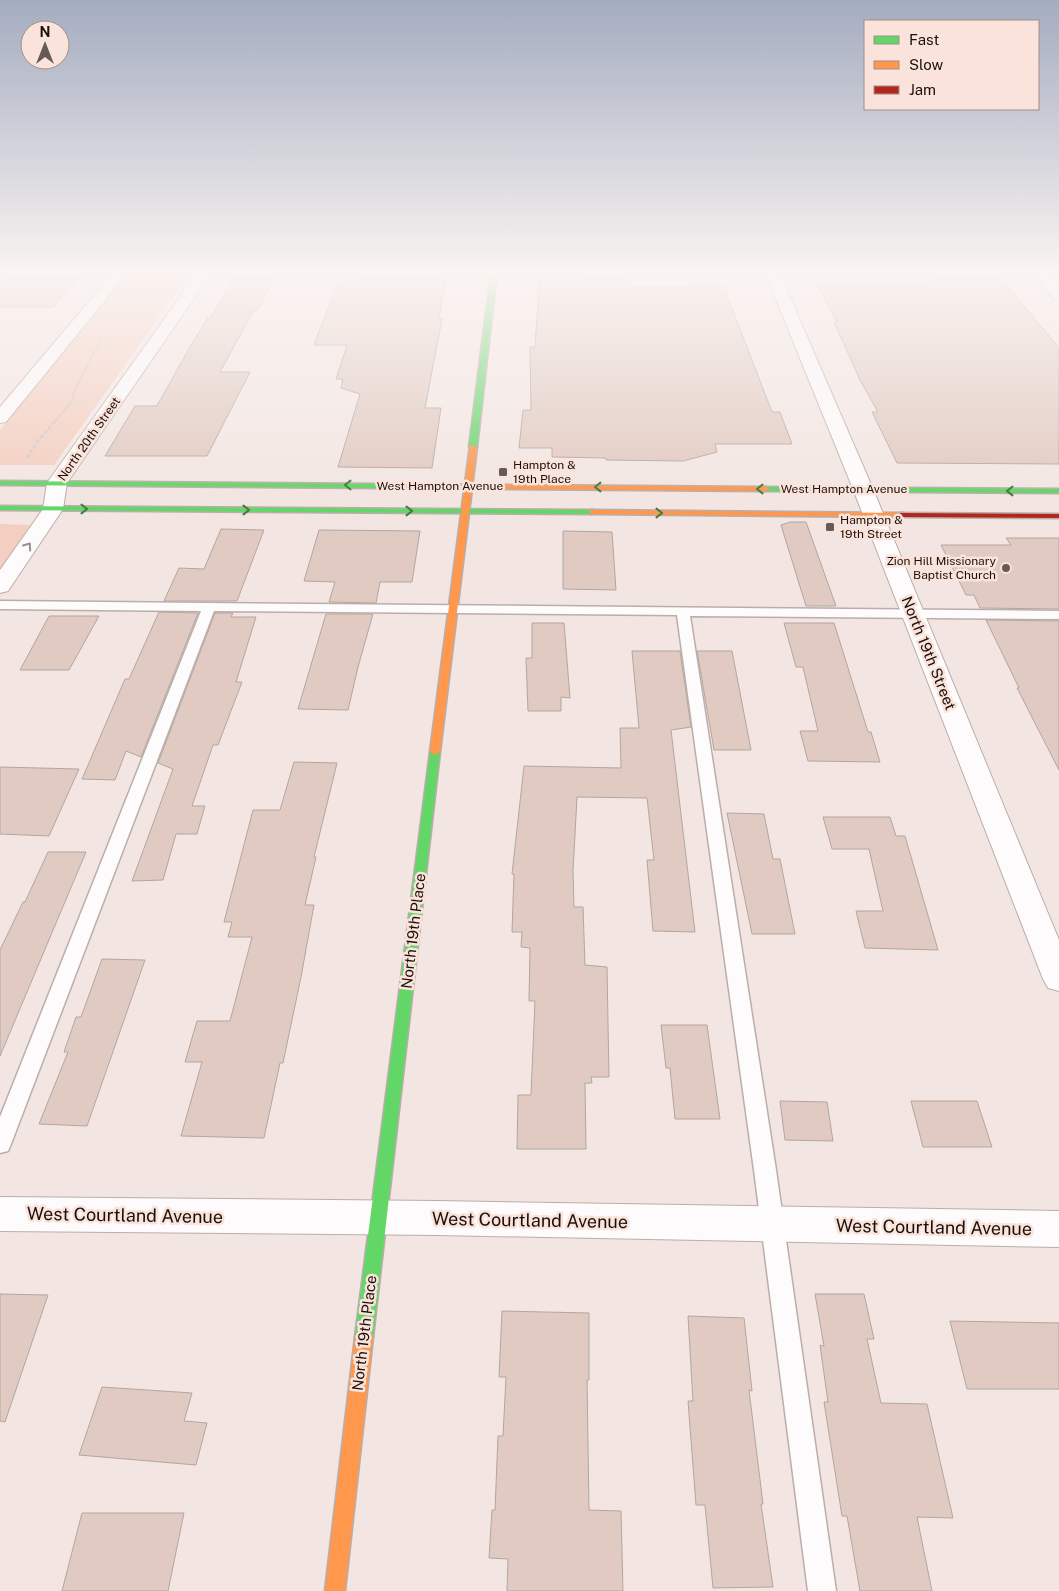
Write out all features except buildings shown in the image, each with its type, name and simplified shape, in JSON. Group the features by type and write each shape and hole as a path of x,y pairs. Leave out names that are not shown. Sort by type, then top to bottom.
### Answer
{"main road":[{"name":"North 19th Place","path":"335,1591 378,1218 485,346"},
{"name":"West Hampton Avenue","path":"0,483 1059,491"},
{"name":"West Hampton Avenue","path":"0,508 1059,516"}],"street":[{"path":"3,410 57,346"},
{"name":"North 20th Street","path":"0,586 53,509 57,483 153,346"},
{"name":"North 19th Street","path":"803,346 863,489 1059,979"},
{"name":"West Courtland Avenue","path":"0,1214 1059,1228"}],"lane":[{"path":"0,605 1059,615"},
{"path":"0,1144 210,607"},
{"path":"683,612 772,1224 822,1591"}],"path":[{"path":"25,461 37,442 72,402 75,390 99,346"}],"shaded area":[{"path":"69,346 138,346 54,465 0,465 0,430"},
{"path":"0,524 30,525 0,570"}],"traffic: fast":[{"path":"473,447 485,346"},
{"path":"0,483 500,487"},
{"path":"766,489 1059,491"},
{"path":"0,508 593,512"},
{"path":"364,1337 435,752"}],"traffic: slow":[{"path":"435,752 473,447"},
{"path":"500,487 766,489"},
{"path":"593,512 903,515"},
{"path":"335,1591 364,1337"}],"traffic: jam":[{"path":"903,515 1059,516"}],"place":[{"name":"Hampton & 19th Place","path":"503,472"},
{"name":"Hampton & 19th Street","path":"830,527"},
{"name":"Zion Hill Missionary Baptist Church","path":"1006,568"}]}
